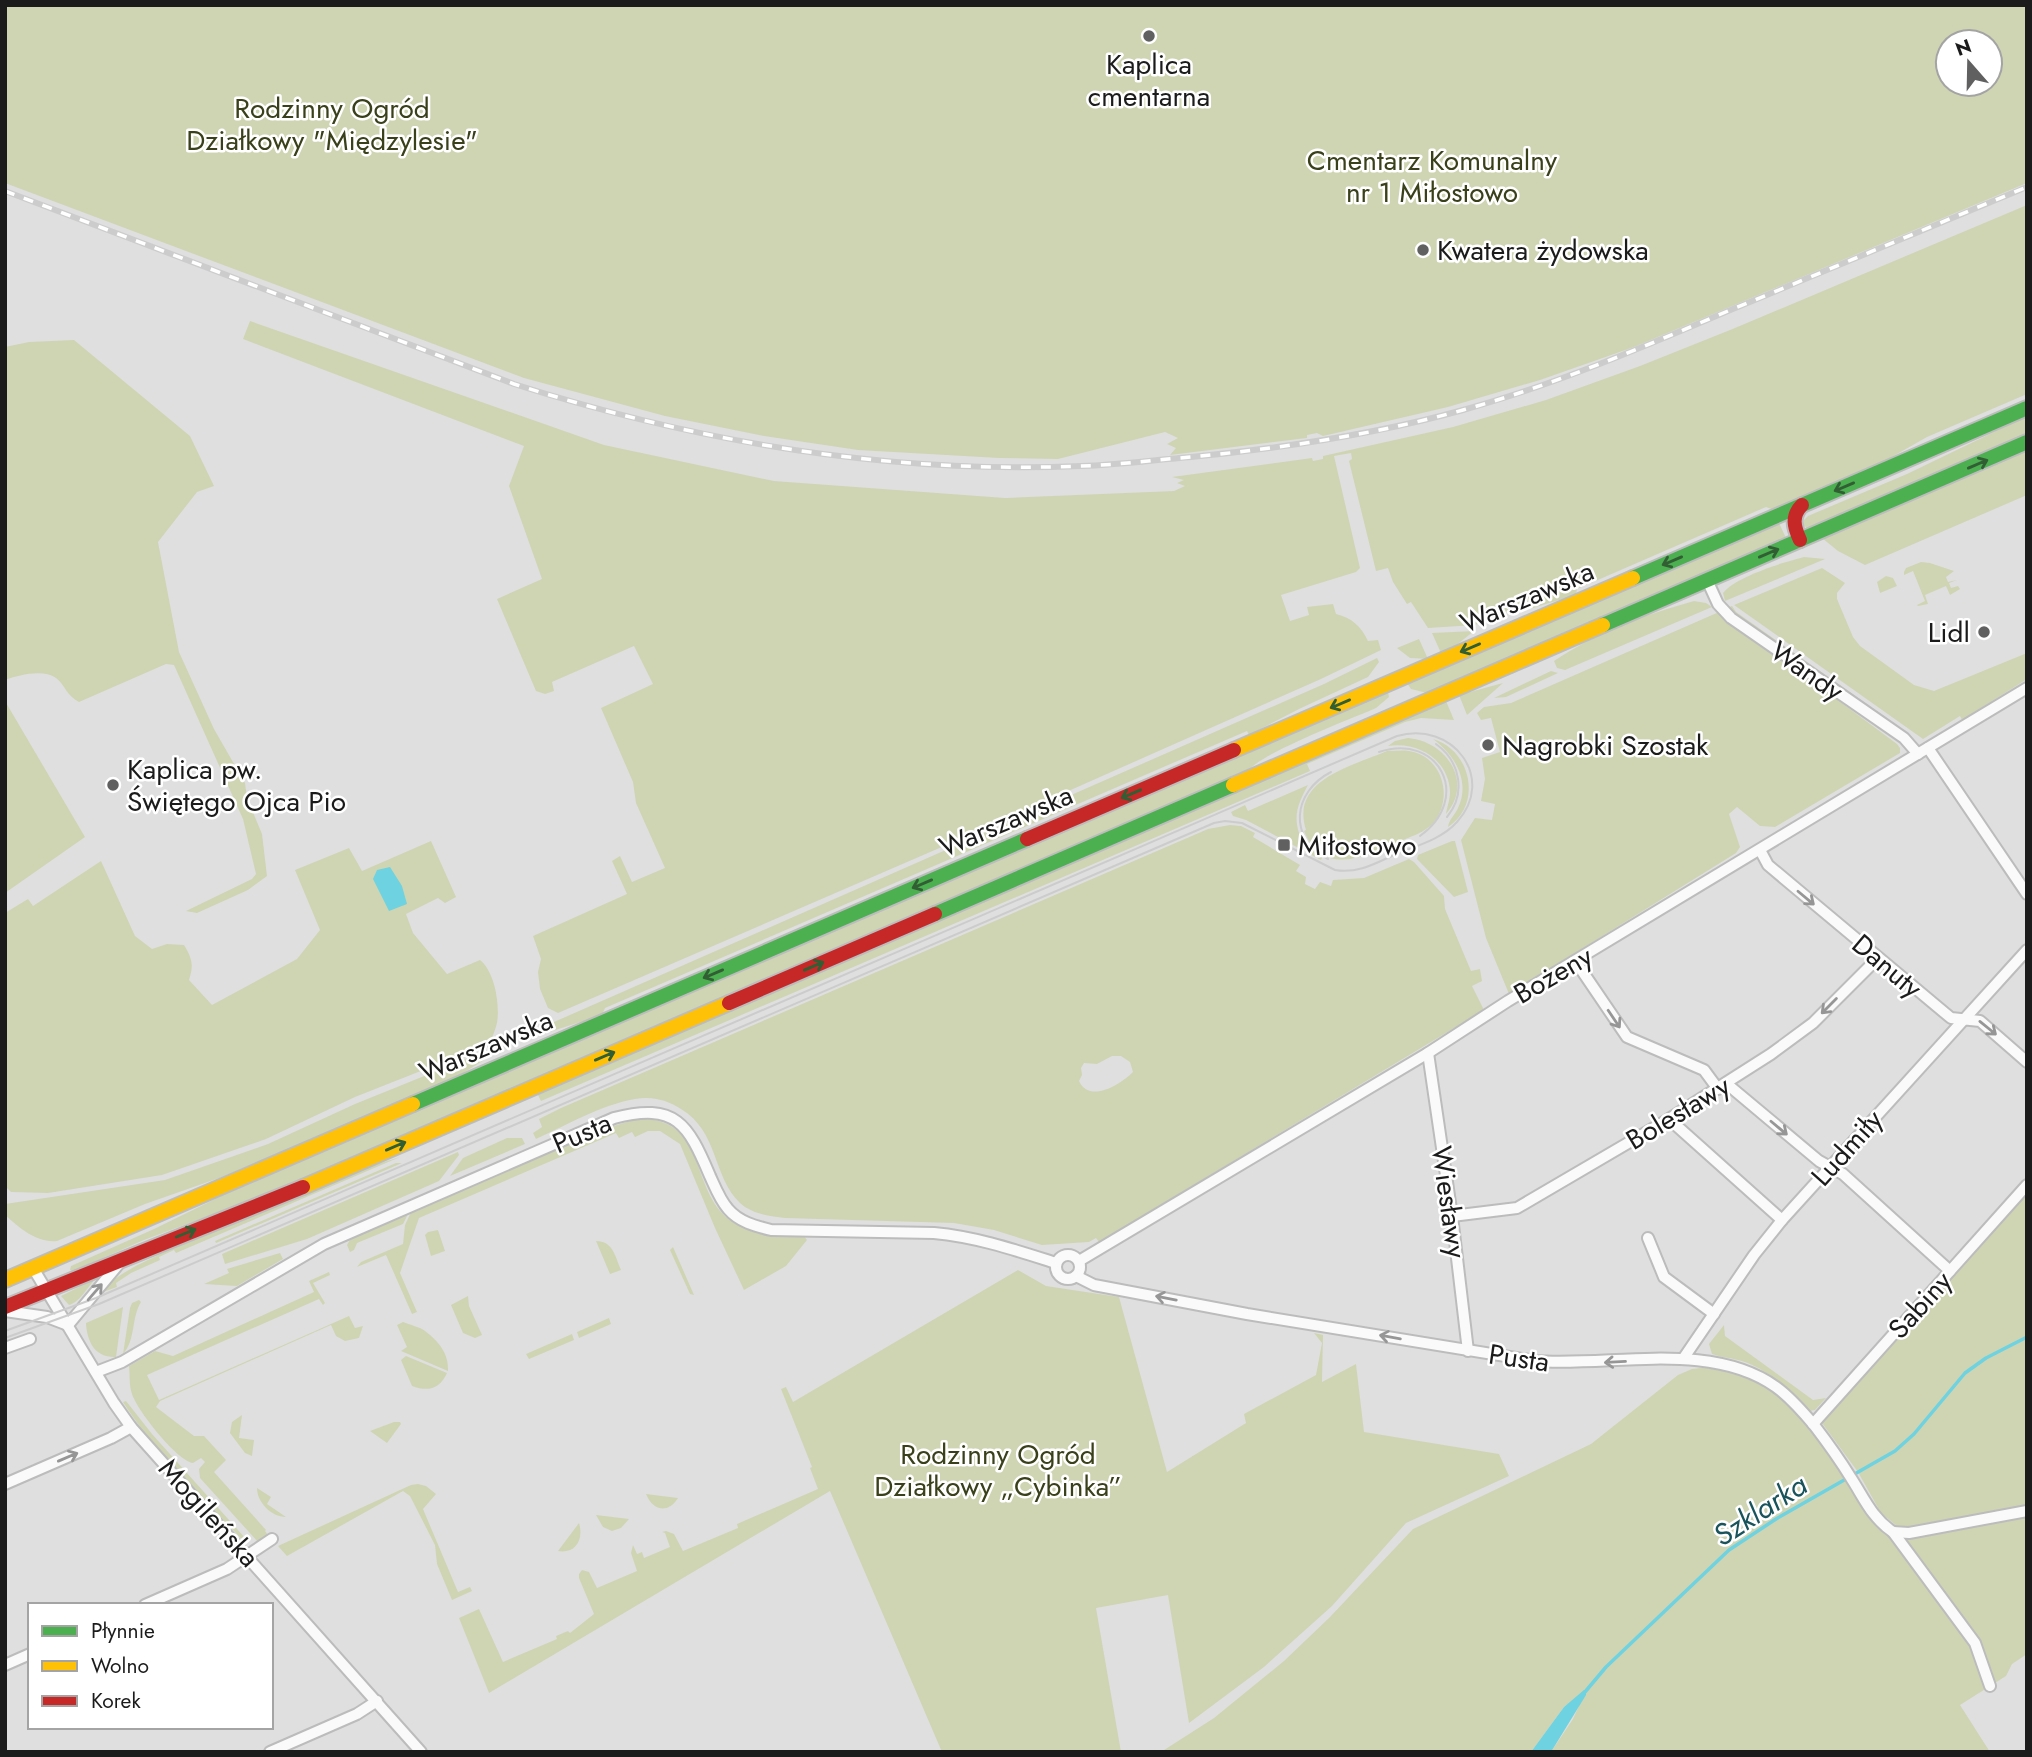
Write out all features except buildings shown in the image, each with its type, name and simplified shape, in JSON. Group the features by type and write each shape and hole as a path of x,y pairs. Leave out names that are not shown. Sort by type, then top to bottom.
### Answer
{"main road":[{"name":"Warszawska","path":"5,1280 2027,408"},
{"name":"Warszawska","path":"5,1309 46,1289 284,1194 2027,442"},
{"path":"1800,540 1793,520 1802,505"}],"street":[{"name":"Wandy","path":"1707,580 1718,604 1731,618 1923,751 2027,894"},
{"name":"Bożeny","path":"1079,1261 1428,1053 1508,1001 2027,688"},
{"name":"Danuty","path":"1760,850 1768,865 1951,1018 1980,1021 2027,1062"},
{"name":"Ludmiły","path":"1683,1359 1754,1255 1782,1220 2027,950"},
{"name":"Bolesławy","path":"1452,1216 1517,1208 1669,1119 1772,1055 1813,1023 1878,958"},
{"path":"1576,962 1627,1037 1704,1070 1819,1161 1843,1174 1950,1271"},
{"name":"Wiesławy","path":"1428,1053 1452,1216 1468,1351"},
{"name":"Pusta","path":"96,1372 122,1362 324,1244 614,1118 645,1112 660,1114 685,1128 695,1139 722,1202 734,1215 751,1225 771,1230 960,1235 1056,1263"},
{"path":"1669,1119 1782,1220"},
{"path":"562,1141 567,1153"},
{"name":"Sabiny","path":"1812,1424 2027,1185"},
{"path":"1648,1238 1664,1277 1714,1314"},
{"path":"1071,1255 1079,1261 1076,1276 1067,1279 1059,1276 1056,1263 1062,1256 1071,1255"},
{"name":"Warszawska","path":"68,1325 123,1259"},
{"name":"Mogileńska","path":"33,1268 131,1427 421,1752"},
{"name":"Pusta","path":"1076,1276 1094,1285 1183,1302 1535,1362 1567,1364 1683,1359 1716,1363 1765,1380 1787,1395 1812,1424 1850,1476 1879,1523 1893,1532 1975,1643 1990,1686"},
{"path":"5,1309 47,1317 68,1325"},
{"path":"5,1348 30,1339"},
{"path":"5,1484 131,1427"},
{"path":"1893,1532 1909,1533 2027,1511"},
{"path":"150,1603 227,1569 272,1539"},
{"path":"5,1665 28,1655"},
{"path":"270,1752 358,1713 377,1701"}],"green space":[{"path":"5,5 2027,5 2027,183 1634,347 1540,380 1448,407 1323,436 1317,433 1307,435 1307,438 1170,455 1176,448 1167,444 1178,438 1165,432 1058,459 999,458 858,450 764,436 665,416 524,378 5,183"},
{"path":"2027,205 2027,394 1927,437 1883,462 1774,510 1766,507 1577,589 1576,595 1526,610 1523,604 1475,625 1428,628 1411,602 1407,604 1393,582 1388,568 1376,571 1349,461 1352,459 1351,453 1334,456 1360,568 1356,572 1281,595 1290,621 1309,615 1307,607 1333,604 1336,614 1355,623 1368,641 1378,640 1381,650 958,840 558,1013 548,1008 540,989 538,972 541,959 533,936 627,894 612,861 620,856 632,882 665,868 636,803 633,782 601,708 653,684 634,646 552,682 554,691 545,694 536,691 497,599 542,579 509,486 524,446 243,339 250,321 604,445 774,481 1005,498 1174,491 1185,486 1177,483 1184,480 1172,477 1312,458 1313,461 1323,459 1323,456 1453,427 1546,400 1735,328"},
{"path":"74,340 190,436 214,486 197,492 158,542 179,652 214,729 245,783 247,798 262,834 267,876 248,890 197,913 186,911 252,879 256,874 243,819 174,665 166,664 79,702 51,675 31,674 5,680 5,347 29,342"},
{"path":"2027,416 2027,435 1813,527 1807,528 1803,525 1808,516 1907,474"},
{"path":"2027,450 2027,495 1865,565 1838,551 1822,538"},
{"path":"1779,523 1786,538 1427,693 1411,689 1407,683"},
{"path":"1804,557 1825,559 1725,601 1723,593 1738,581"},
{"path":"1921,562 1954,571 1946,577 1948,582 1957,580 1949,583 1951,588 1958,586 1960,589 1950,595 1946,586 1925,595 1928,604 1918,606 1925,601 1913,571 1904,575 1904,572 1906,568"},
{"path":"1822,568 1845,583 1837,593 1837,599 1853,637 1860,646 1914,685 1934,691 2027,653 2027,679 1962,720 1960,716 1923,739 1734,605"},
{"path":"1886,576 1893,578 1897,586 1880,593 1877,582"},
{"path":"1694,601 1712,607 1565,670 1557,668 1554,661 1604,633 1639,618"},
{"path":"1732,606 1736,612 1901,728 1900,730 1732,614 1727,608"},
{"path":"1719,612 1897,744 1900,753 1775,827 1760,826 1737,807 1729,814 1740,847 1736,853 1509,994 1486,938 1461,840 1475,818 1492,820 1495,804 1481,801 1485,779 1482,758 1500,752 1491,718 1481,720 1477,713 1484,707 1511,703"},
{"path":"1474,631 1454,647 1441,653 1432,633"},
{"path":"1419,639 1428,659 1410,658 1397,648"},
{"path":"1377,658 1379,662 1368,677 1249,735 1247,731 605,1008 602,1015 540,1035 538,1029 1324,684"},
{"path":"1551,671 1558,673 1506,697 1494,698"},
{"path":"1503,683 1467,715 1459,695"},
{"path":"1388,692 1389,697 1376,708 1288,746 1248,771 254,1199 70,1270 71,1266 256,1179"},
{"path":"5,701 85,837 5,893"},
{"path":"1446,701 1454,720 1421,718 1405,722 1307,764 1310,771 541,1101 538,1095 541,1091"},
{"path":"1408,738 1434,747 1452,765 1457,789 1454,802 1446,814 1450,795 1448,781 1438,762 1421,750 1399,745 1388,746"},
{"path":"1433,739 1456,754 1468,778 1466,805 1459,817 1448,827 1462,798 1463,788 1454,760"},
{"path":"1387,751 1420,754 1437,769 1444,790 1440,812 1434,822 1416,834 1358,857 1333,859 1322,854 1312,845 1304,831 1303,813 1307,799 1315,787 1327,778"},
{"path":"1308,785 1298,808 1297,826 1306,843 1321,860 1246,820 1233,816 1231,812 1245,805 1248,811"},
{"path":"1230,825 1241,826 1255,833 1253,837 1300,865 1296,871 1306,877 1305,884 1315,889 1320,882 1331,886 1333,880 1364,878 1409,859 1414,862 1444,896 1445,909 1471,971 1480,969 1482,981 1472,986 1484,1010 1099,1242 1096,1238 1089,1242 1042,1245 994,1230 954,1223 785,1218 755,1212 740,1203 731,1192 702,1130 681,1109 665,1101 641,1098 622,1102 536,1139 533,1133 542,1127 539,1119 561,1108 1208,829","holes":["1112,1056 1121,1056 1130,1062 1133,1072 1106,1090 1090,1091 1084,1088 1079,1081 1084,1063 1097,1064"]},
{"path":"431,841 456,897 445,903 438,898 406,914 413,933 447,974 480,960 485,965 493,980 498,1007 497,1023 489,1044 355,1097 266,1139 162,1175 48,1193 11,1192 5,1186 5,913 28,899 33,906 101,861 135,936 152,949 167,944 184,945 191,962 189,980 212,1005 297,959 320,930 295,870 349,848 362,871"},
{"path":"1455,841 1468,892 1454,897 1417,859 1418,855"},
{"path":"486,1051 489,1057 457,1077 222,1177 145,1204 57,1241 35,1237 5,1215 5,1204 165,1180 268,1144 355,1104"},
{"path":"637,1119 660,1121 676,1129 695,1157 717,1207 730,1220 756,1232 804,1236 807,1240 786,1266 744,1290 680,1144 660,1131 648,1131 635,1137 632,1132 619,1138 616,1133 419,1218 400,1273 417,1312 412,1314 386,1255 357,1267 361,1262 403,1244 405,1225 411,1212 607,1128"},
{"path":"507,1138 522,1138 525,1144 450,1176 463,1158"},
{"path":"458,1152 459,1155 439,1181 307,1239 225,1264 222,1254"},
{"path":"400,1157 176,1253 174,1250 159,1257 160,1260 131,1273 116,1283 117,1287 100,1293 122,1274 153,1258 329,1182"},
{"path":"396,1163 402,1163 216,1243 215,1241"},
{"path":"2027,1193 2027,1506 1918,1526 1897,1526 1881,1513 1858,1472 1822,1423"},
{"path":"408,1214 403,1224 357,1243 350,1252 347,1245 351,1238"},
{"path":"438,1230 445,1251 431,1256 425,1235"},
{"path":"596,1241 610,1246 621,1270 610,1274"},
{"path":"673,1247 694,1295 690,1294 670,1250"},
{"path":"280,1253 283,1259 237,1286 204,1284 229,1273 227,1269"},
{"name":"Rodzinny Ogród Działkowy „Cybinka”","path":"1018,1270 1046,1286 1119,1297 1167,1472 1246,1423 1244,1414 1316,1375 1322,1343 1314,1333 1323,1335 1322,1382 1356,1364 1364,1432 1499,1454 1509,1476 1406,1523 1332,1606 1264,1667 1189,1723 1168,1595 1096,1608 1121,1752 942,1752 830,1491 489,1693 459,1618 479,1609 503,1662 557,1639 556,1636 568,1631 570,1633 594,1614 579,1578 582,1570 589,1572 597,1588 637,1571 631,1553 633,1545 637,1554 642,1552 644,1558 670,1547 665,1533 662,1532 674,1534 683,1551 818,1489 781,1389 786,1387 793,1402"},
{"path":"329,1272 330,1275 313,1283 325,1303 323,1305 319,1299 147,1375 159,1400 349,1316 355,1328 363,1326 359,1338 345,1341 336,1336 331,1325 160,1401 156,1407 194,1436 204,1436 226,1460 214,1472 266,1530 268,1535 258,1542 200,1478 199,1469 205,1462 201,1458 193,1463 177,1454 149,1422 132,1394 129,1366 155,1351 173,1356 314,1292 309,1281"},
{"path":"97,1278 81,1297 69,1305 61,1296"},
{"path":"468,1296 469,1306 482,1335 475,1338 463,1333 451,1305"},
{"path":"139,1300 141,1302 130,1342 123,1354 130,1308 132,1303"},
{"path":"123,1307 116,1357 103,1355 90,1342 86,1323"},
{"path":"609,1318 611,1324 579,1338 577,1332"},
{"path":"403,1322 423,1330 438,1343 445,1353 448,1371 401,1351 407,1347 397,1325"},
{"path":"1724,1325 1725,1336 1813,1400 1826,1398 1815,1410 1810,1411 1764,1371 1745,1362 1712,1354 1709,1344"},
{"path":"572,1334 574,1340 529,1359 526,1354"},
{"path":"406,1356 447,1373 441,1383 433,1388 412,1386 401,1360"},
{"path":"1710,1367 1756,1381 1788,1403 1830,1454 1871,1519 1883,1532 1891,1536 2027,1516 2027,1654 2012,1664 2006,1676 1960,1705 1990,1752 1551,1752 1573,1719 1586,1690 1564,1707 1531,1752 1161,1752 1214,1718 1284,1661 1330,1617 1413,1529 1591,1444 1678,1375 1692,1369"},
{"path":"126,1401 246,1539 245,1543 150,1439 123,1402"},
{"path":"242,1415 239,1438 254,1440 252,1456 245,1453 230,1433 232,1422"},
{"path":"394,1422 401,1424 387,1443 370,1431"},
{"path":"411,1485 426,1486 436,1494 423,1509 458,1592 470,1587 472,1591 452,1600 437,1564 435,1545 410,1496 403,1491 287,1556 278,1546"},
{"path":"257,1488 271,1497 267,1504 286,1517 266,1508 259,1498"},
{"path":"646,1494 678,1498 670,1507 661,1508 653,1504"},
{"path":"596,1515 629,1519 621,1528 612,1531 603,1527"},
{"path":"579,1523 579,1540 574,1548 558,1551"}],"water":[{"path":"390,867 402,886 407,904 389,911 373,879 377,870"},
{"path":"1584,1690 1586,1695 1551,1752 1531,1752 1564,1707"}],"waterway":[{"name":"Szklarka","path":"1585,1692 1606,1667 1729,1550 1776,1519 1895,1451 1914,1434 1965,1373 1986,1358 2027,1337"}],"tram line":[{"path":"5,1331 96,1298 1397,736 1417,733 1435,736 1463,756 1470,771 1472,788 1468,805 1451,828 1374,864 1359,869 1335,870 1242,823 1214,823 99,1304 5,1338"},
{"path":"1436,744 1451,760 1458,779 1457,798 1447,817"},
{"path":"1379,752 1400,748 1418,751 1432,760 1442,772 1446,787 1444,804 1436,821 1420,836"},
{"path":"1328,859 1306,840 1300,816 1308,791 1331,772"}],"railway":[{"path":"5,191 514,384 583,405 723,438 794,450 937,465 1009,467 1108,465 1260,449 1328,440 1463,410 1531,389 1630,352 2027,187"}],"traffic: fast":[{"path":"1633,578 2027,408"},
{"path":"1603,625 2027,442"},
{"path":"935,914 1233,785"},
{"path":"413,1104 1027,839"}],"traffic: slow":[{"path":"1234,750 1633,578"},
{"path":"1233,785 1603,625"},
{"path":"303,1187 729,1003"},
{"path":"5,1280 413,1104"}],"traffic: jam":[{"path":"1800,540 1795,522 1796,513 1802,505"},
{"path":"1027,839 1234,750"},
{"path":"729,1003 935,914"},
{"path":"5,1307 303,1187"}],"place":[{"name":"Kaplica cmentarna","path":"1149,36"},
{"name":"Kwatera żydowska","path":"1423,250"},
{"name":"Lidl","path":"1984,632"},
{"name":"Nagrobki Szostak","path":"1488,745"},
{"name":"Kaplica pw. Świętego Ojca Pio","path":"113,785"},
{"name":"Miłostowo","path":"1284,845"}],"park label":[{"name":"Rodzinny Ogród Działkowy \"Międzylesie\"","path":"332,124"},
{"name":"Cmentarz Komunalny nr 1 Miłostowo","path":"1432,176"}]}
